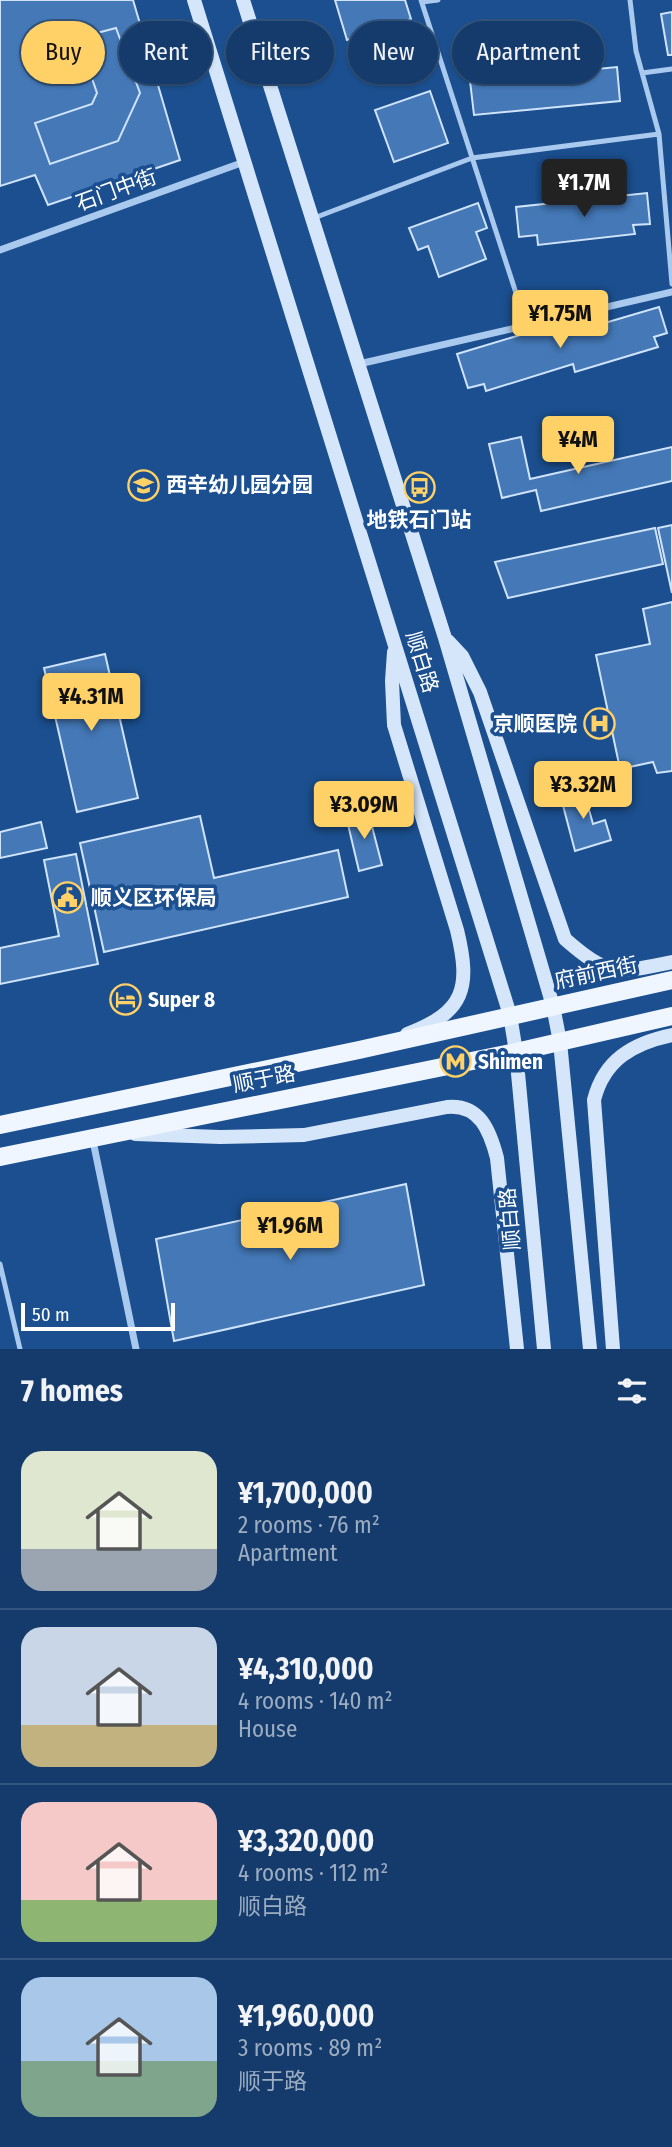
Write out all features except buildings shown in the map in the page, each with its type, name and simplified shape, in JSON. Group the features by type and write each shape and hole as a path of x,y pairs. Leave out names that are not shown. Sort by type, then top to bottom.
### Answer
{"main road":[{"name":"顺白路","path":"194,0 510,1015 516,1052 544,1349"},
{"name":"顺白路","path":"243,0 445,638 553,1006 560,1042 590,1349"},
{"path":"445,638 462,656 480,692 565,939 594,962 607,967 627,971 672,962"},
{"path":"359,1050 410,1032 445,1015 457,1001 464,974 463,954 457,930 394,725 394,644"},
{"name":"府前西街","path":"530,1011 672,980"},
{"name":"顺于路","path":"0,1125 359,1050 530,1011"},
{"path":"560,1042 672,1016"},
{"path":"613,1349 594,1100 605,1071 622,1054 642,1043 672,1035"},
{"name":"顺于路","path":"0,1157 560,1042"},
{"path":"100,1135 279,1137 304,1135 447,1107 457,1106 470,1111 482,1119 491,1136 497,1158 517,1349"}],"street":[{"name":"石门中街","path":"0,250 244,162"},
{"path":"358,364 672,292"},
{"path":"100,1135 136,1349"}],"lane":[{"path":"438,0 421,1 526,324"},
{"path":"630,0 636,51 659,134 672,284"},
{"path":"642,73 672,69"},
{"path":"311,219 472,158 659,134"},
{"path":"0,1264 20,1349"}],"place":[{"name":"西辛幼儿园分园","path":"143,485"},
{"name":"地铁石门站","path":"419,488"},
{"name":"京顺医院","path":"600,724"},
{"name":"顺义区环保局","path":"68,898"},
{"name":"Super 8","path":"125,1000"},
{"name":"Shimen","path":"455,1062"}]}
